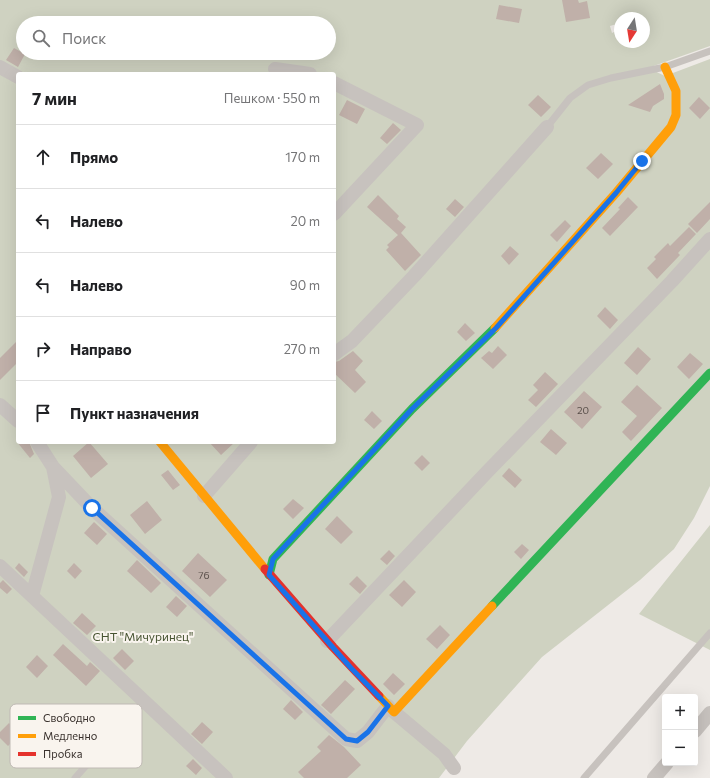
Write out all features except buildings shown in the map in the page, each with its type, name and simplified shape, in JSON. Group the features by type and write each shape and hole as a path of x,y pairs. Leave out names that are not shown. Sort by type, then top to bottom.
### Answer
{"street":[{"path":"0,67 16,76"},
{"path":"269,575 273,559 412,409 496,328 616,193 671,127 676,115 676,91 665,68"},
{"path":"275,69 296,72"},
{"path":"336,84 417,125 336,212"},
{"path":"336,353 352,341 414,276 546,127"},
{"path":"327,641 487,472 672,281 710,239"},
{"path":"38,444 53,467 92,508 346,739 357,741 391,709 710,373"},
{"path":"0,405 16,419"},
{"path":"162,444 269,575 351,668 391,709 444,754 454,768"},
{"path":"204,496 249,444"},
{"path":"32,596 59,497 53,467"},
{"path":"0,566 226,778"},
{"path":"698,727 710,713"},
{"path":"654,778 664,766"}],"lane":[{"path":"546,127 570,98 588,85 611,78 665,68 710,51"},
{"path":"584,778 710,633"},
{"path":"75,778 84,768"}],"green space":[{"name":"СНТ \"Мичуринец\"","path":"0,0 710,0 710,46 648,68 665,76 710,59 710,486 694,518 674,549 640,580 542,657 467,741 439,778 0,778"},
{"path":"710,525 710,650 639,614"}],"traffic: fast":[{"path":"269,575 273,559 412,409 495,328"},
{"path":"492,606 710,373"}],"traffic: slow":[{"path":"495,328 616,193 671,127 676,115 676,91 665,67"},
{"path":"162,444 265,569"},
{"path":"379,696 394,712 492,606"}],"traffic: jam":[{"path":"265,569 333,647 379,696"}],"route":[{"path":"92,508 346,739 357,741 368,732 388,706 301,613 269,575 273,559 412,409 496,328 616,193 642,161"}]}
